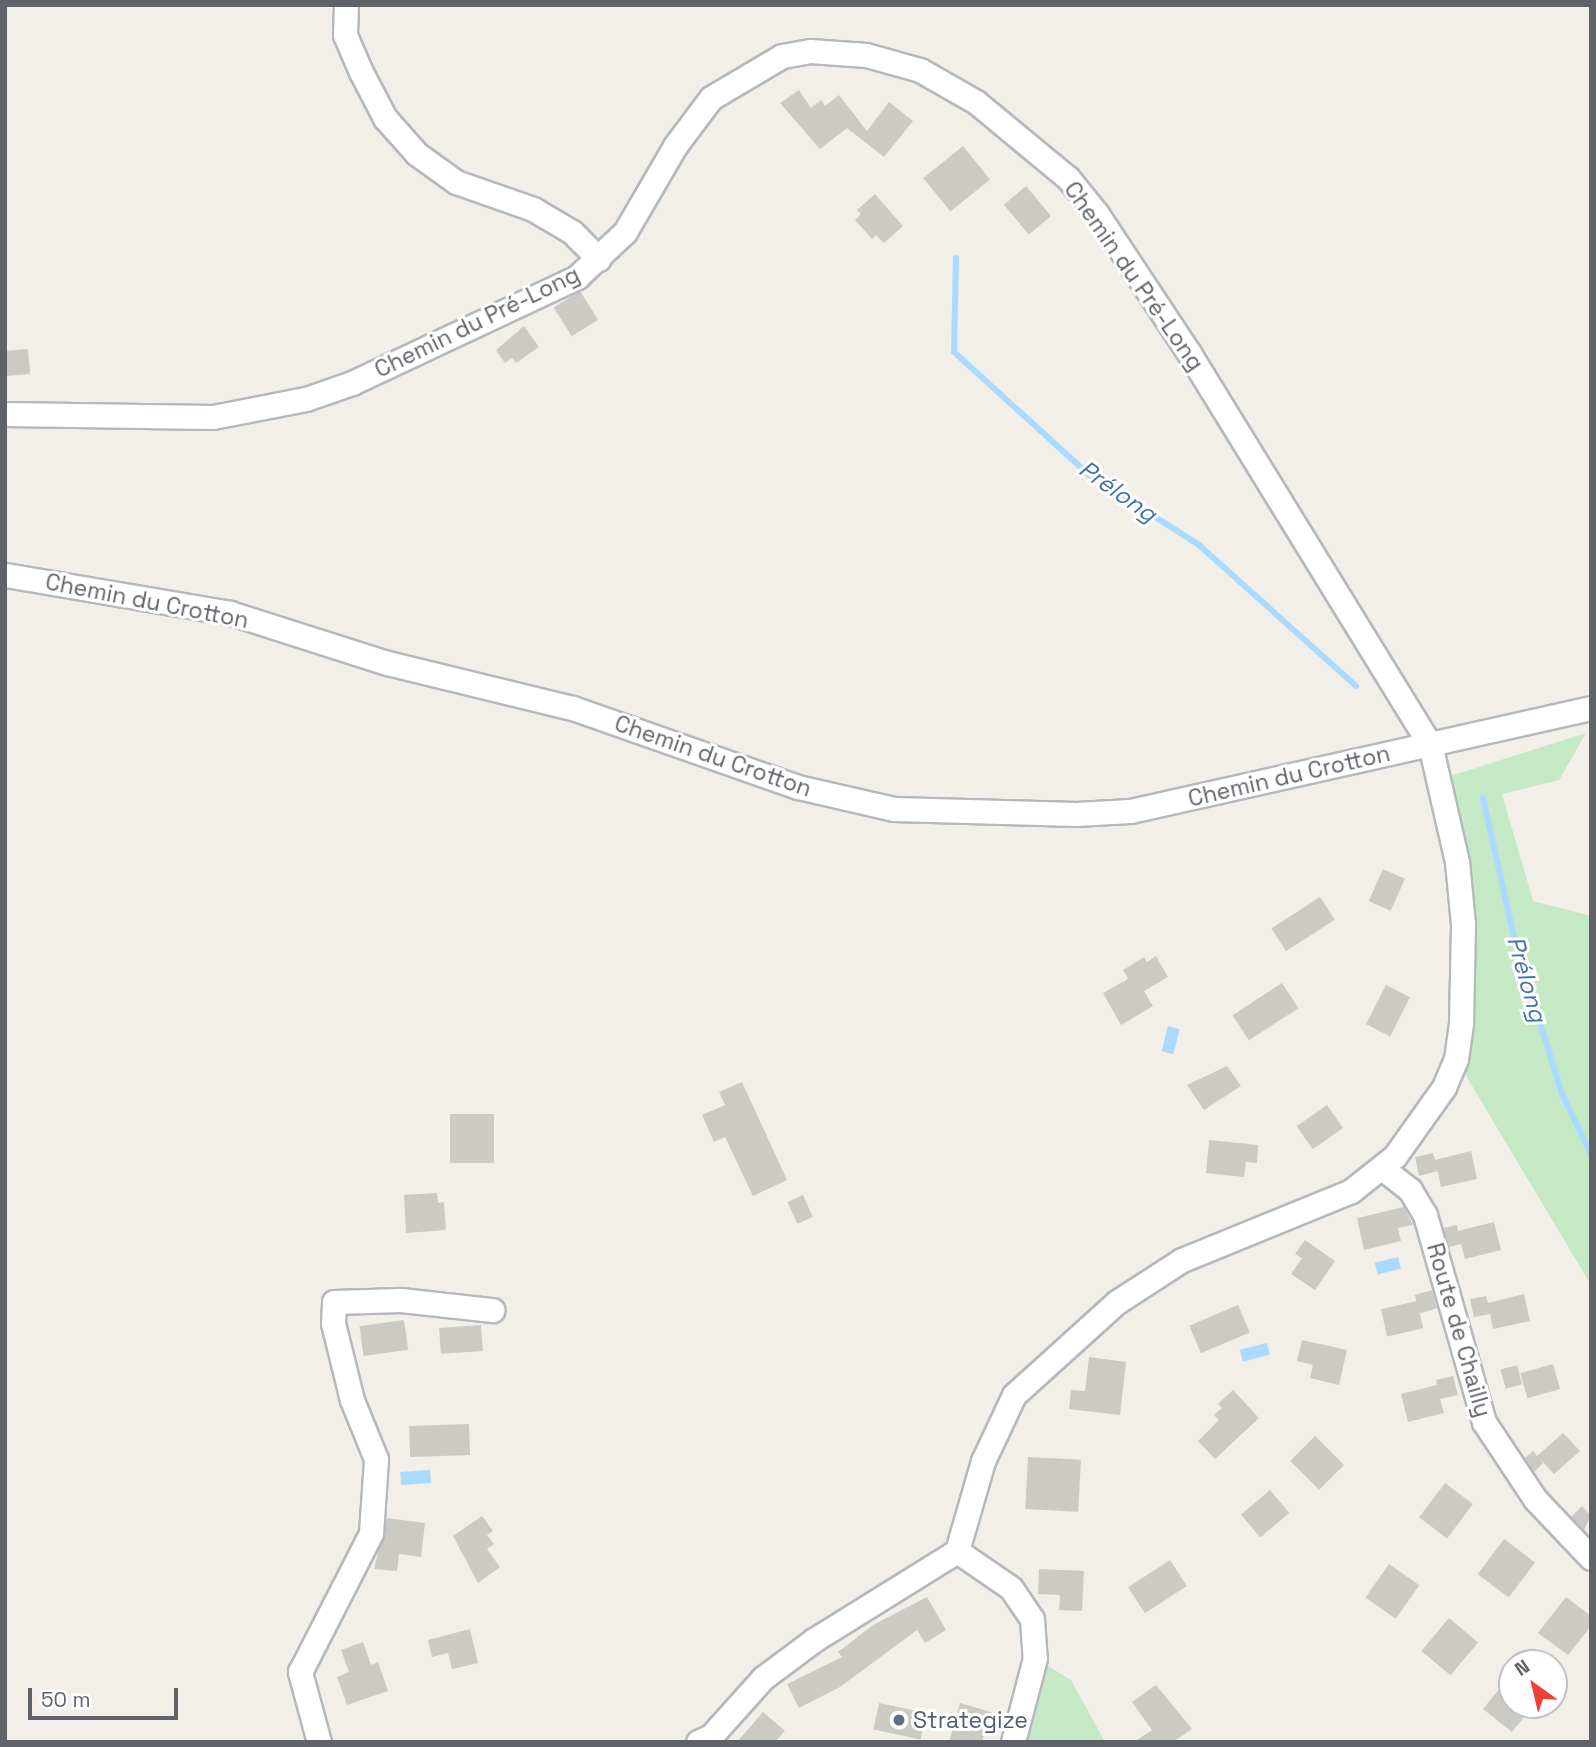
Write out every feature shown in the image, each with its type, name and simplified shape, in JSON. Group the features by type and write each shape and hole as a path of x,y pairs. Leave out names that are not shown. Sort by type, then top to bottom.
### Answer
{"street":[{"path":"346,5 345,35 360,72 385,118 417,154 456,182 533,209 572,232 600,259"},
{"name":"Chemin du Pré-Long","path":"5,414 213,417 306,399 352,383 577,277 600,259 640,212 675,146 711,98 782,57 810,51 866,55 920,70 1014,129 1068,178 1097,214 1189,353 1430,744 1457,862 1463,924 1461,1021 1456,1059 1444,1087 1382,1167 1351,1191 1182,1260 1117,1302 1014,1395 983,1461 957,1551"},
{"name":"Chemin du Crotton","path":"5,575 230,613 387,663 572,708 797,787 894,809 1076,814 1130,811 1591,708"},
{"name":"Route de Chailly","path":"1382,1167 1410,1190 1425,1215 1484,1422 1535,1499 1591,1558"},
{"path":"318,1742 300,1672 371,1533 376,1459 352,1400 332,1323 334,1302 401,1300 492,1310"},
{"path":"698,1742 711,1736 763,1678 814,1640 957,1551 1011,1588 1032,1619 1035,1658 1013,1742"}],"green space":[{"path":"1586,733 1559,780 1502,794 1533,901 1591,916 1591,1285 1456,1059 1461,1021 1438,780"},
{"path":"1035,1658 1071,1680 1105,1742 1013,1742"}],"water":[{"path":"1168,1026 1180,1029 1173,1054 1162,1051"},
{"path":"1398,1257 1401,1269 1378,1274 1375,1263"},
{"path":"1267,1343 1270,1355 1243,1361 1240,1350"},
{"path":"430,1470 431,1483 401,1485 400,1472"}],"building":[{"path":"799,90 811,108 821,100 825,106 839,95 867,131 889,102 913,121 884,157 847,128 820,149 780,103"},
{"path":"963,146 990,179 950,212 923,178"},
{"path":"1026,186 1051,216 1029,235 1004,205"},
{"path":"875,194 903,226 884,243 876,235 872,239 855,220 861,214 857,210"},
{"path":"580,291 598,320 572,336 554,307"},
{"path":"524,326 539,347 516,363 512,358 505,363 496,350"},
{"path":"28,349 30,374 7,376 5,351"},
{"path":"1383,869 1405,879 1391,911 1369,901"},
{"path":"1320,897 1335,920 1286,951 1271,929"},
{"path":"1156,956 1168,977 1144,991 1153,1006 1121,1025 1103,993 1128,979 1123,970 1144,957 1147,962"},
{"path":"1282,983 1298,1008 1249,1040 1233,1015"},
{"path":"1386,985 1410,997 1390,1036 1366,1024"},
{"path":"1227,1066 1241,1086 1204,1110 1187,1085"},
{"path":"742,1082 787,1180 753,1196 725,1137 714,1142 702,1115 725,1105 719,1092"},
{"path":"1327,1105 1343,1128 1313,1149 1297,1126"},
{"path":"450,1114 494,1114 494,1163 450,1163"},
{"path":"1209,1140 1258,1145 1257,1163 1246,1162 1244,1177 1206,1173"},
{"path":"1471,1151 1477,1179 1441,1187 1438,1171 1419,1176 1415,1157 1433,1153 1435,1160"},
{"path":"437,1193 438,1203 444,1202 446,1230 406,1233 404,1195"},
{"path":"803,1195 813,1217 797,1224 787,1202"},
{"path":"1404,1207 1413,1225 1398,1228 1401,1241 1364,1250 1357,1218"},
{"path":"1494,1222 1501,1250 1465,1259 1461,1244 1449,1247 1443,1228 1457,1225 1458,1231"},
{"path":"1305,1240 1335,1261 1315,1290 1291,1274 1302,1258 1295,1254"},
{"path":"1432,1290 1437,1308 1420,1313 1415,1295"},
{"path":"1524,1294 1530,1321 1493,1329 1490,1314 1474,1317 1470,1299 1486,1296 1488,1303"},
{"path":"1417,1301 1423,1328 1387,1337 1381,1309"},
{"path":"1238,1305 1250,1333 1201,1353 1189,1326"},
{"path":"404,1320 408,1350 364,1356 359,1326"},
{"path":"481,1325 483,1351 441,1354 439,1328"},
{"path":"1302,1340 1347,1350 1339,1385 1310,1378 1313,1365 1297,1361"},
{"path":"1089,1357 1126,1362 1120,1415 1069,1409 1071,1390 1085,1391"},
{"path":"1553,1364 1560,1389 1527,1398 1520,1373"},
{"path":"1517,1365 1522,1384 1506,1389 1501,1369"},
{"path":"1453,1376 1458,1395 1440,1399 1444,1413 1408,1422 1401,1394 1437,1385 1436,1380"},
{"path":"1233,1390 1259,1418 1215,1459 1198,1441 1219,1420 1214,1415 1222,1408 1218,1404"},
{"path":"469,1424 470,1455 410,1457 409,1426"},
{"path":"1563,1433 1580,1451 1554,1474 1538,1457 1543,1463 1534,1472 1525,1458 1533,1451 1537,1456"},
{"path":"1315,1436 1344,1465 1319,1490 1290,1461"},
{"path":"1028,1457 1081,1460 1078,1512 1025,1509"},
{"path":"1445,1483 1473,1504 1447,1538 1419,1517"},
{"path":"1270,1490 1289,1513 1260,1537 1241,1514"},
{"path":"1582,1506 1591,1516 1584,1530 1571,1517"},
{"path":"482,1516 493,1531 487,1535 494,1544 487,1549 500,1567 478,1583 453,1536"},
{"path":"386,1518 425,1523 421,1557 399,1554 397,1571 374,1569"},
{"path":"1504,1539 1535,1562 1509,1598 1478,1574"},
{"path":"1170,1560 1187,1586 1145,1613 1128,1587"},
{"path":"1389,1564 1419,1585 1396,1619 1365,1598"},
{"path":"1039,1569 1084,1571 1082,1611 1059,1610 1060,1595 1038,1594"},
{"path":"927,1597 946,1630 925,1643 917,1630 840,1687 799,1708 787,1684 842,1657 838,1652 873,1625"},
{"path":"1566,1597 1591,1616 1591,1626 1568,1655 1568,1649 1560,1649 1538,1633"},
{"path":"1449,1618 1478,1642 1450,1675 1421,1651"},
{"path":"470,1629 478,1663 452,1669 448,1653 432,1657 428,1640"},
{"path":"363,1642 371,1665 378,1662 388,1691 347,1705 337,1677 349,1672 341,1650"},
{"path":"1156,1685 1192,1729 1173,1742 1134,1742 1152,1730 1132,1702"},
{"path":"1498,1690 1498,1719 1523,1719 1512,1732 1483,1709"},
{"path":"879,1703 926,1713 920,1739 873,1729"},
{"path":"960,1703 991,1712 982,1742 949,1742"},
{"path":"763,1712 785,1731 775,1742 737,1742"}],"waterway":[{"name":"Prélong","path":"956,258 954,352 1088,474 1199,545 1356,686"},
{"name":"Prélong","path":"1483,798 1515,942 1562,1094 1591,1154"}],"place":[{"name":"Strategize","path":"899,1720"}]}
